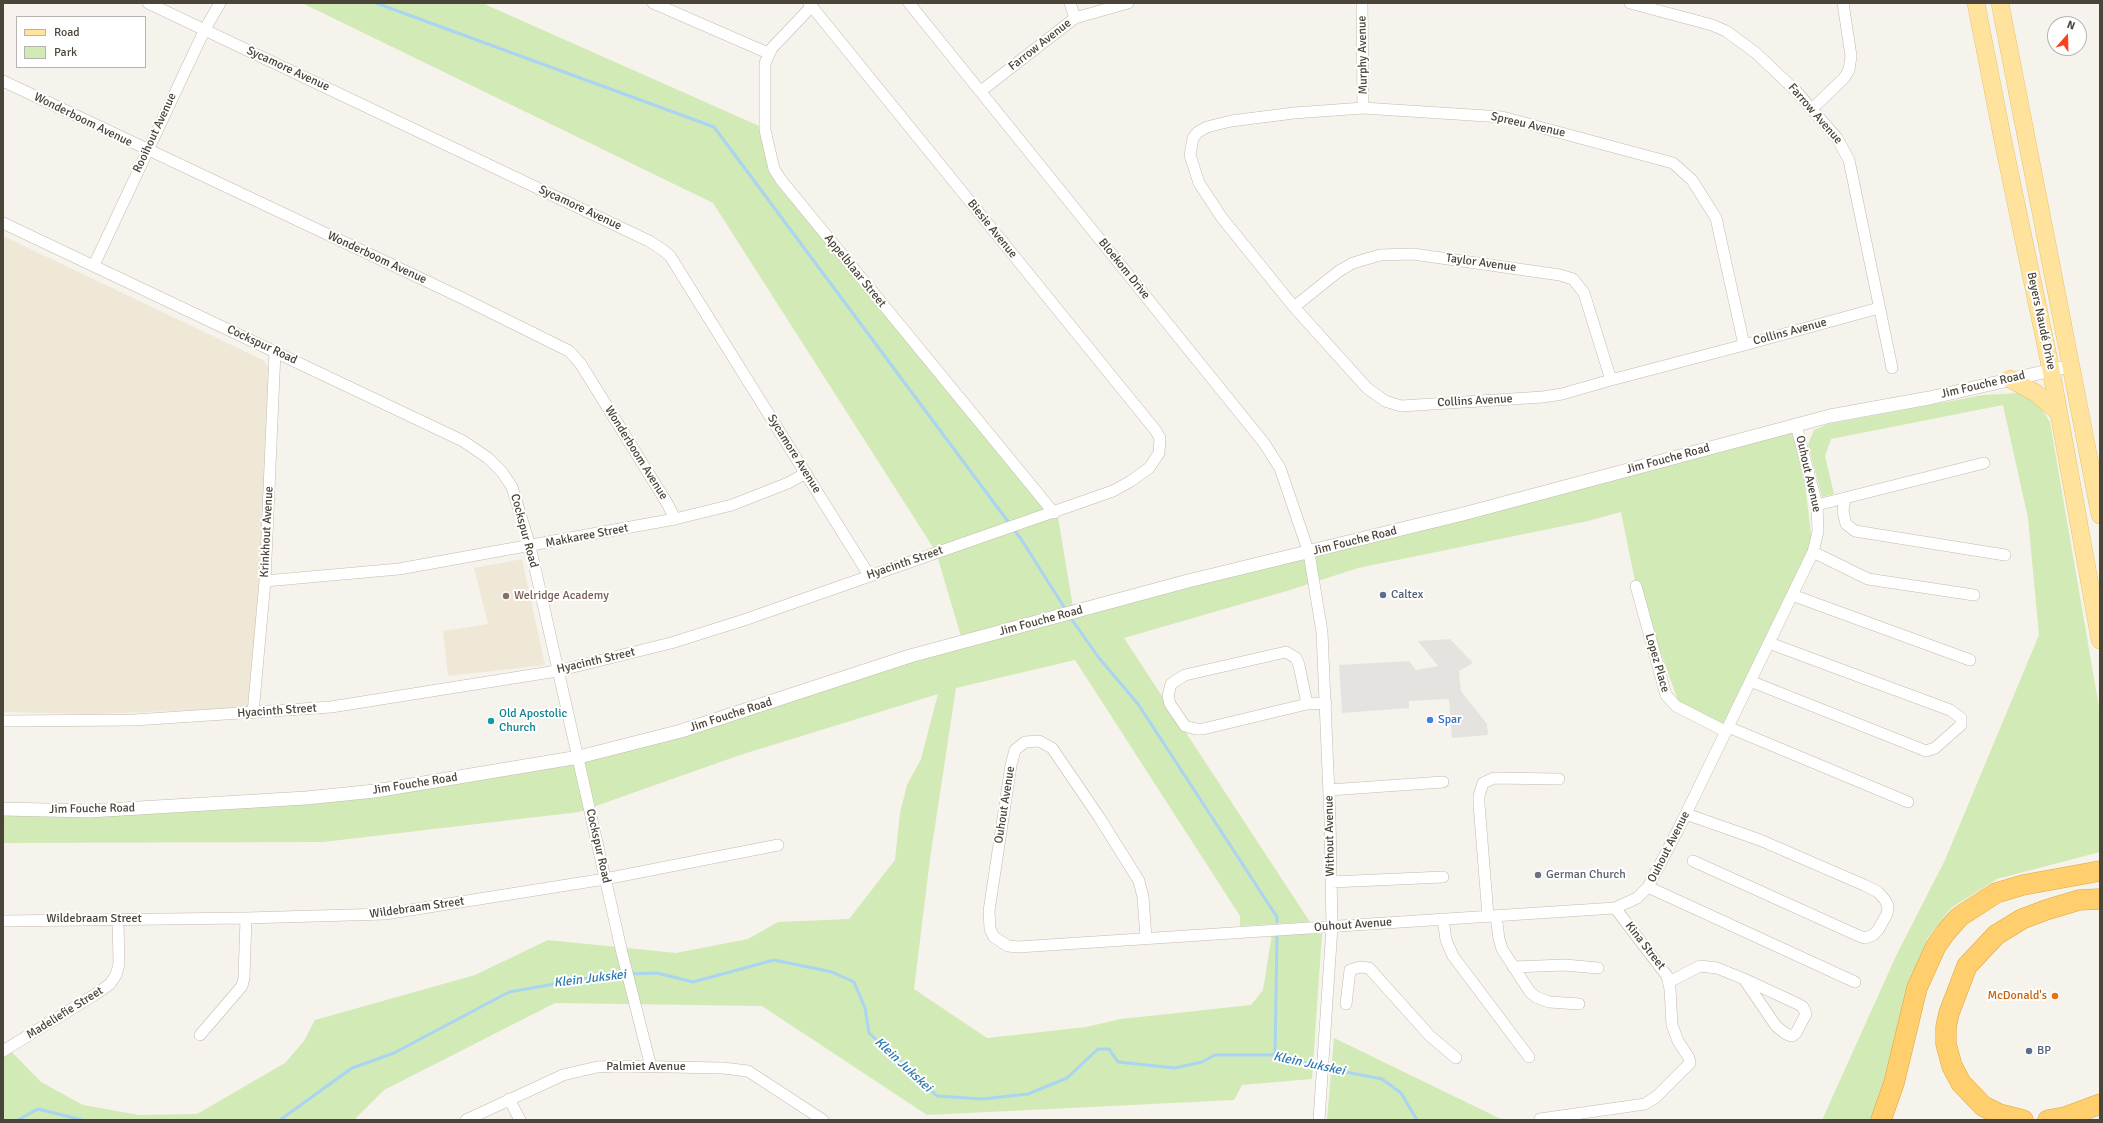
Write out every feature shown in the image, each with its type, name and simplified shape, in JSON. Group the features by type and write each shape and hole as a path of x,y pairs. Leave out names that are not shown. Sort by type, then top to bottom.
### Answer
{"highway":[{"path":"2056,878 2100,861"},
{"path":"1881,1120 1894,1083 1917,988 1936,946 1959,917 1996,893 2023,885 2056,878 2100,871"},
{"path":"2023,1120 1999,1114 1983,1106 1961,1083 1952,1066 1946,1044 1946,1028 1949,1013 1967,966 1996,935 2022,919 2046,910 2079,900 2100,899"},
{"path":"2048,1120 2064,1117 2100,1104"}],"main road":[{"name":"Beyers Naudé Drive","path":"1976,3 2051,370 2100,640"},
{"name":"Beyers Naudé Drive","path":"2000,3 2100,515"},
{"path":"2010,379 2036,393 2058,412"}],"street":[{"name":"Sycamore Avenue","path":"148,3 657,245 670,256 869,575"},
{"name":"Rooihout Avenue","path":"94,265 205,29 220,3"},
{"path":"653,3 768,53"},
{"name":"Bloekom Drive","path":"909,3 1270,450 1280,468 1309,553"},
{"path":"1070,3 1075,18"},
{"name":"Farrow Avenue","path":"981,91 1075,18 1128,3"},
{"name":"Murphy Avenue","path":"1362,3 1363,108"},
{"name":"Farrow Avenue","path":"1630,3 1712,25 1726,31 1756,53 1812,109 1837,138 1849,160 1892,368"},
{"path":"1812,109 1844,78 1849,70 1851,56 1843,3"},
{"name":"Appelblaar Street","path":"811,5 768,53 764,74 765,130 770,156 777,175 1054,513"},
{"name":"Biesie Avenue","path":"811,5 1156,431 1160,445 1156,460"},
{"name":"Wonderboom Avenue","path":"3,81 460,297 569,351 580,363 667,503 675,519"},
{"name":"Spreeu Avenue","path":"1190,146 1192,138 1198,132 1207,127 1231,121 1294,113 1363,108 1502,117 1673,163 1692,180 1716,218 1744,345"},
{"name":"Collins Avenue","path":"1190,146 1192,165 1199,183 1209,200 1294,306 1367,388 1385,401 1401,406 1542,397 1575,391 1880,308"},
{"name":"Cockspur Road","path":"3,223 413,416 475,448 502,472 512,487 530,546 557,671 579,757 605,879 651,1067"},
{"name":"Taylor Avenue","path":"1294,306 1346,267 1366,258 1380,255 1413,254 1560,275 1572,279 1584,292 1611,380"},
{"name":"Krinkhout Avenue","path":"253,713 265,581 275,352"},
{"name":"Jim Fouche Road","path":"3,809 89,811 306,798 382,790 579,757 681,731 910,656 1188,581 1309,553 1463,514 1796,424 1830,416 1929,398 2070,366"},
{"name":"Ouhout Avenue","path":"1146,938 1141,888 1127,862 1099,817 1052,748 1039,741 1025,742 1016,750 1010,764 989,911 990,929 994,937 1008,946 1018,947 1615,908 1637,898 1648,887 1686,814 1813,552 1818,531 1817,505 1796,424"},
{"name":"Hyacinth Street","path":"3,721 120,721 253,713 350,705 557,671 705,633 869,575 1054,513 1113,491 1141,474 1156,460"},
{"path":"1817,505 1984,463"},
{"name":"Makkaree Street","path":"265,581 399,569 675,519 743,502 788,483 806,473"},
{"path":"1845,498 1843,511 1846,524 1856,532 2005,555"},
{"path":"1813,552 1868,579 1974,595"},
{"name":"Without Avenue","path":"1309,553 1322,632 1329,790 1332,926 1319,1120"},
{"name":"Lopez Place","path":"1636,586 1666,695 1676,706 1727,729 1908,802"},
{"path":"1792,595 1970,660"},
{"path":"1750,681 1926,751 1935,748 1952,735 1961,725 1960,718 1950,710 1769,643"},
{"path":"1307,704 1299,665 1296,658 1286,652 1184,675 1171,684 1168,696 1170,704 1185,726 1196,729 1204,729 1307,704 1326,703"},
{"path":"1559,779 1494,778 1483,783 1479,796 1479,804 1492,916 1499,939 1513,967 1536,997 1549,1002 1579,1004"},
{"path":"1329,790 1443,782"},
{"path":"1686,814 1760,840 1864,885 1878,892 1885,900 1888,906 1887,914 1878,930 1873,935 1865,938 1693,861"},
{"name":"Wildebraam Street","path":"3,921 246,918 385,914 605,879 778,845"},
{"path":"1331,882 1443,877"},
{"path":"1648,887 1855,982"},
{"name":"Kina Street","path":"1540,1119 1645,1104 1656,1097 1690,1063 1689,1058 1674,1034 1669,982 1664,971 1615,908"},
{"path":"200,1035 242,986 244,978 246,918"},
{"name":"Madeliefie Street","path":"3,1051 96,994 114,979 119,964 118,919"},
{"path":"1443,919 1446,940 1453,956 1529,1057"},
{"path":"1513,967 1564,965 1598,968"},
{"path":"1669,982 1700,966 1717,968 1744,979 1803,1007 1806,1014 1796,1033 1792,1036 1786,1034 1776,1026 1744,979"},
{"path":"1330,971 1350,970 1360,967 1369,968 1430,1036 1456,1058"},
{"path":"1346,1004 1350,970"},
{"name":"Palmiet Avenue","path":"466,1120 563,1075 580,1070 597,1067 651,1067 723,1068 748,1071 822,1120"},
{"path":"509,1099 520,1120"}],"shaded area":[{"path":"3,236 263,360 272,373 259,701 249,708 96,714 3,712"},
{"name":"Welridge Academy","path":"522,559 545,665 448,676 443,631 488,624 474,568"},
{"path":"1450,639 1473,663 1459,671 1461,691 1487,724 1488,735 1452,738 1449,699 1409,701 1409,708 1342,713 1339,665 1409,661 1416,670 1438,666 1418,641"}],"green space":[{"path":"302,3 482,3 766,129 777,168 1057,511 1074,613 1798,425 1814,559 1728,733 1679,703 1636,586 1621,512 1588,521 1358,568 1290,590 1124,638 1310,922 1240,926 1240,916 1075,660 956,688 930,859 914,989 987,1038 1086,1027 1121,1019 1251,1005 1263,990 1272,934 1322,934 1312,1079 1242,1085 1234,1100 927,1115 762,1006 555,1003 384,1090 354,1120 3,1120 3,1053 9,1049 41,1082 83,1105 139,1115 197,1114 285,1063 304,1041 315,1020 475,975 548,940 676,953 748,939 778,922 849,919 895,860 900,813 907,785 921,759 938,694 740,755 579,812 323,842 3,843 3,811 242,806 579,757 963,643 936,552 713,203"},
{"path":"2019,393 2037,401 2050,422 2100,713 2100,852 1997,879 1951,908 1927,939 1900,1021 1876,1111 1871,1120 1822,1120 1896,956 1945,860 2039,635 2028,518 2003,405 1831,439 1825,456 1834,494 1822,497 1808,445 1814,430 1828,424 1983,395"},
{"path":"1334,1038 1503,1120 1327,1120"}],"waterway":[{"path":"376,3 714,127 1021,539 1066,610"},
{"path":"1070,617 1099,658 1138,704 1277,917 1277,922"},
{"path":"1275,1055 1277,937"},
{"name":"Klein Jukskei","path":"630,974 657,973 693,982 774,960 832,972 854,982 865,1008 869,1033 937,1096 982,1099 1028,1094 1067,1078 1098,1049 1109,1049 1118,1062 1175,1068 1202,1062 1215,1055 1275,1055 1320,1067"},
{"name":"Klein Jukskei","path":"280,1120 352,1068 394,1053 509,992 606,975 624,974"},
{"name":"Klein Jukskei","path":"1325,1068 1382,1079 1401,1093 1417,1120"},
{"name":"Klein Jukskei","path":"18,1120 38,1109 82,1120"}],"place":[{"name":"Caltex","path":"1383,595"},
{"name":"Welridge Academy","path":"506,596"},
{"name":"Spar","path":"1430,720"},
{"name":"Old Apostolic Church","path":"491,721"},
{"name":"German Church","path":"1538,875"},
{"name":"McDonald's","path":"2055,996"},
{"name":"BP","path":"2029,1051"}]}
